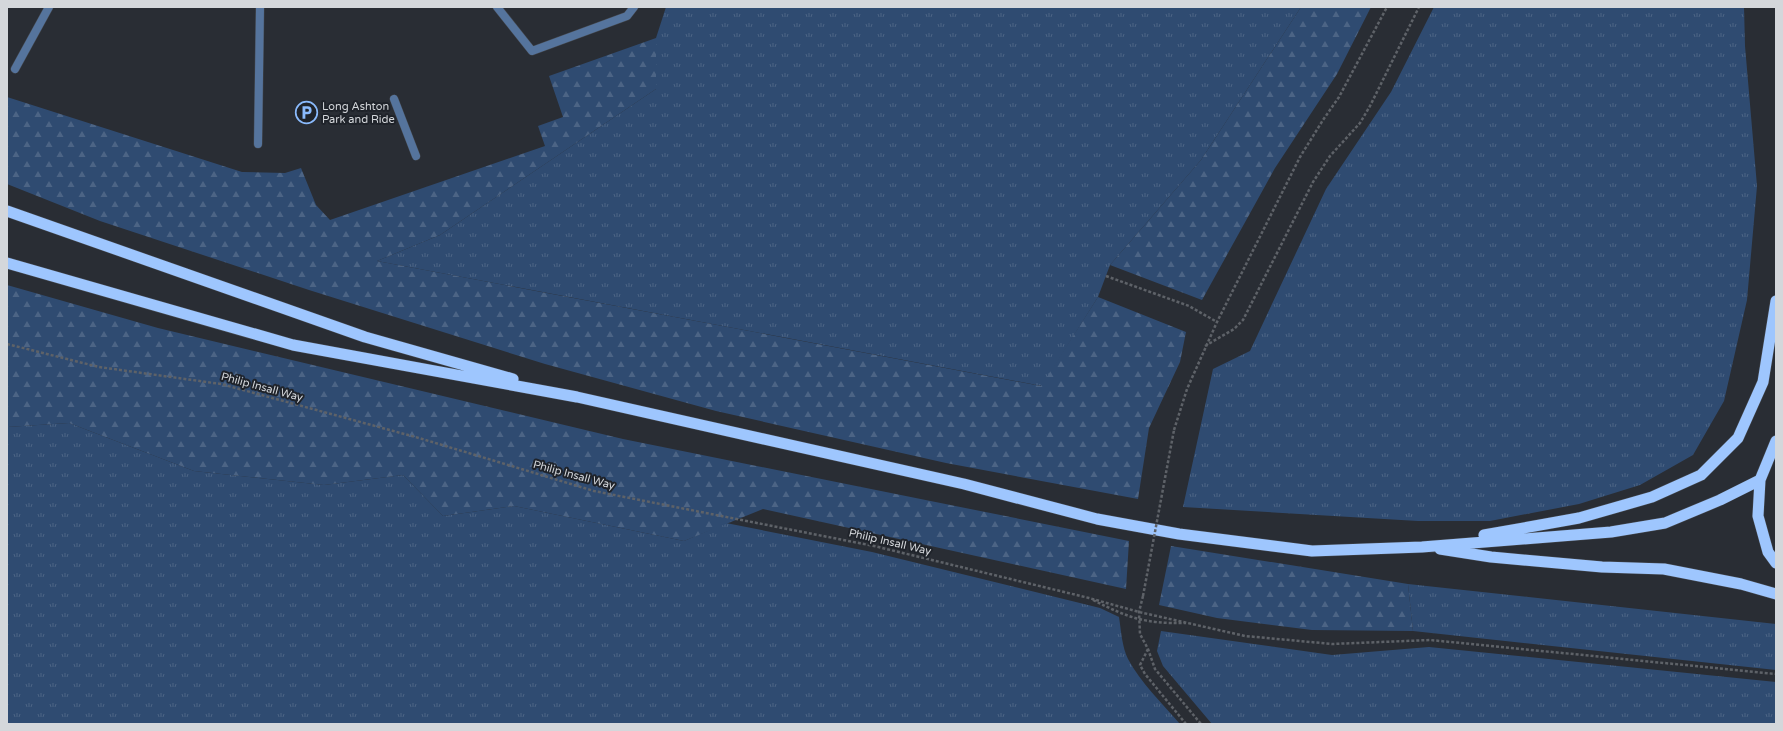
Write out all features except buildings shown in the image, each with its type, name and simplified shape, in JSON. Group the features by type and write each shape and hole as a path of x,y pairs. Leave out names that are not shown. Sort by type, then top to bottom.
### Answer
{"highway":[{"path":"7,211 365,337 577,397"},
{"path":"7,263 293,345 577,397 964,484 1097,519 1171,532 1312,551 1422,547 1611,532 1664,522 1720,500 1760,480"},
{"path":"1422,547 1579,518 1652,498 1701,475 1738,438 1764,382 1776,301"},
{"path":"1775,440 1760,480 1758,516 1768,552 1776,563"},
{"path":"1422,547 1491,557 1602,567 1664,569 1741,584 1776,594"}],"lane":[{"path":"15,69 49,7"},
{"path":"258,144 260,7"},
{"path":"497,7 532,51 626,16 634,7"},
{"path":"394,99 416,156"}],"path":[{"path":"1201,724 1155,669 1148,649 1140,634 1138,620 1174,430 1187,389 1217,322 1300,158 1339,97 1387,7"},
{"path":"1205,346 1234,329 1243,320 1313,182 1330,156 1360,123 1370,106 1418,7"},
{"path":"1106,276 1189,306 1217,322"},
{"name":"Philip Insall Way","path":"7,344 100,367 221,384 419,438 594,491 874,546 1189,623"},
{"path":"1089,598 1119,613 1138,620 1163,624 1189,623 1244,636 1332,644 1430,640 1776,674"},
{"path":"1148,649 1140,665 1145,674 1186,724"}],"green space":[{"path":"666,7 1301,7 1201,160 1110,265 1098,297 1042,386 377,261 440,235 656,89 656,38"},
{"path":"1301,7 1371,7 1337,74 1275,168 1202,300 1110,265 1201,160"},
{"path":"1434,7 1744,7 1745,46 1757,186 1747,300 1724,401 1693,455 1640,485 1579,504 1490,521 1418,521 1183,507 1213,369 1250,351 1326,189 1391,92"},
{"path":"656,38 656,89 440,235 377,261 1041,386 1098,297 1186,332 1180,362 1149,428 1138,499 946,463 716,411 545,364 309,290 100,221 7,184 7,97 242,172 285,173 301,168 316,205 330,220 545,146 538,126 563,117 549,76"},
{"path":"7,285 158,328 623,439 1129,541 1126,589 763,509 684,541 514,506 443,516 403,475 324,485 194,471 69,423 7,427"},
{"path":"69,423 194,471 324,485 403,475 443,516 514,506 684,541 726,523 872,552 1100,608 1119,617 1123,644 1133,668 1180,724 7,724 7,427"},
{"path":"1171,546 1408,584 1413,631 1312,630 1217,618 1159,605"},
{"path":"1408,584 1776,624 1776,670 1413,631"},
{"path":"1161,631 1332,655 1429,647 1776,682 1776,724 1212,724 1163,666 1157,651"}],"place":[{"name":"Long Ashton Park and Ride","path":"307,112"}]}
